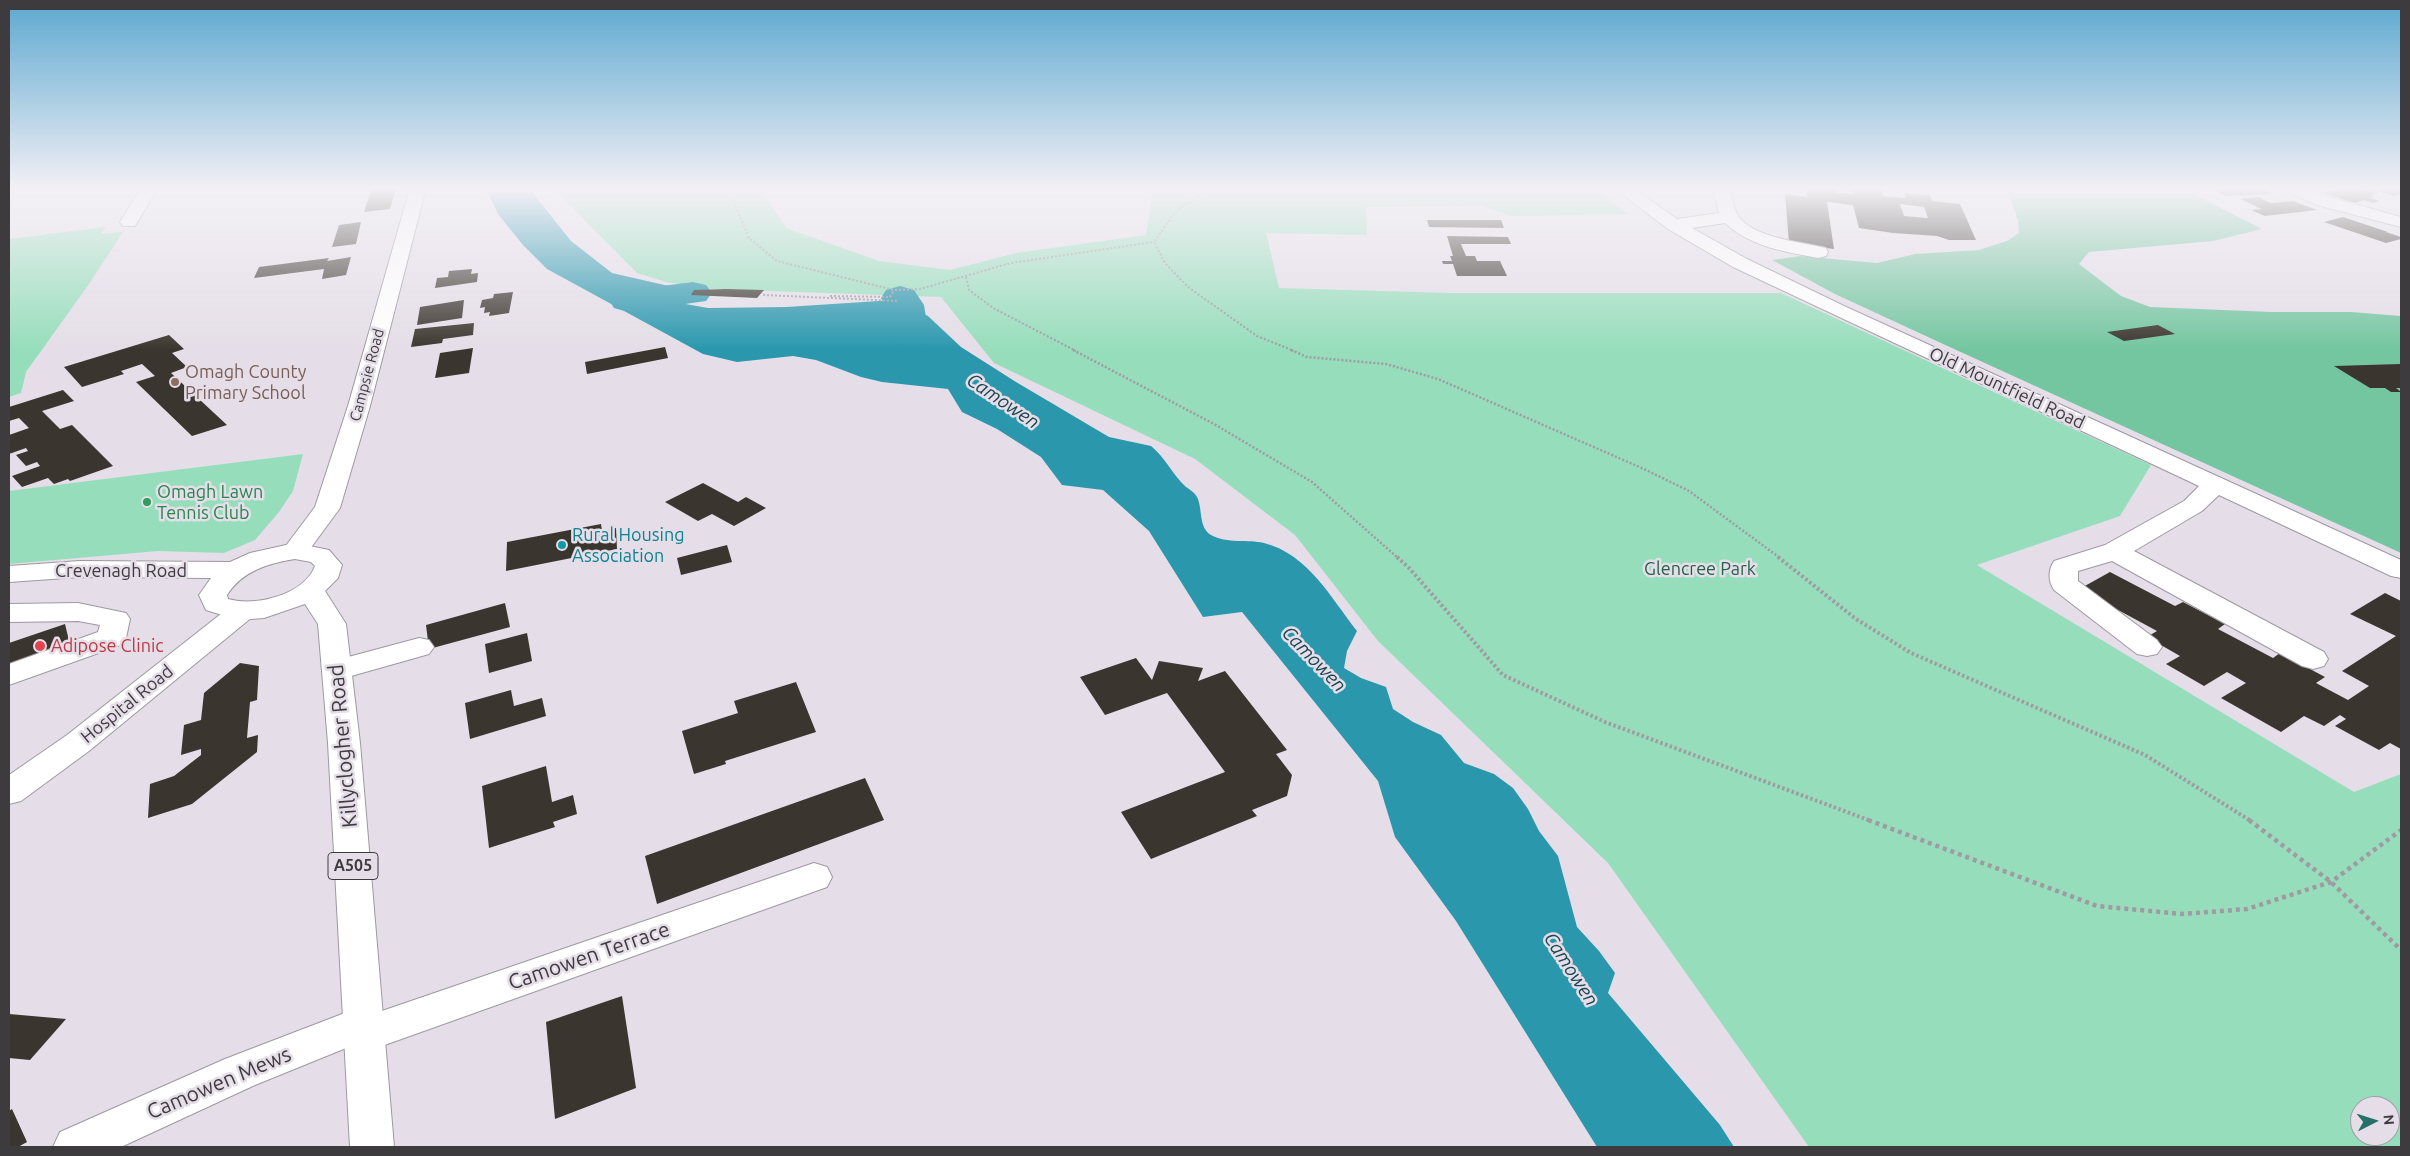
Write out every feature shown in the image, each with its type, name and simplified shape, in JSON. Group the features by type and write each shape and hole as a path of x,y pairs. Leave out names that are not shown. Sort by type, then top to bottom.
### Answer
{"main road":[{"name":"Campsie Road","path":"295,551 327,508 359,406 403,242"},
{"name":"Old Mountfield Road","path":"1703,242 1740,263 1837,310 2401,570"},
{"path":"1766,242 1820,252"},
{"path":"2147,647 2064,584 2064,567 2114,552 2193,506 2216,484"},
{"path":"295,551 313,552 326,557 330,564 325,578 311,590 277,606 241,612 226,610 216,604 213,595 219,583 234,570 252,561 277,553 295,551"},
{"path":"2114,552 2313,659"},
{"name":"Crevenagh Road","path":"9,574 80,569 234,570"},
{"name":"Killyclogher Road","path":"311,590 332,624 344,744 372,1147"},
{"path":"9,613 78,612 116,619 111,638 9,675"},
{"name":"Hospital Road","path":"9,792 78,743 241,612"},
{"path":"336,670 419,647"},
{"name":"Camowen Terrace","path":"364,1028 814,878"},
{"name":"Camowen Mews","path":"76,1147 240,1072 364,1028"}],"path":[{"path":"754,242 778,261 894,290 920,289 1011,263 1154,242 1165,263 1188,287 1256,336 1307,357 1386,364 1438,379 1644,469 1688,491 1753,537 1856,619 1903,648 2145,755 2237,811 2331,882 2401,950"},
{"path":"966,277 969,290 993,308 1214,424 1312,482 1409,568 1503,675 1605,722 2097,906 2182,914 2247,909 2331,882 2401,830"},
{"path":"763,295 890,297 894,290"},
{"path":"830,296 834,298 898,300"}],"green space":[{"path":"9,242 116,242 26,372 21,393 9,397"},
{"name":"Glencree Park","path":"606,242 825,242 879,261 950,270 1016,253 1096,242 1268,242 1279,288 1452,293 1781,293 2151,465 2120,516 1977,565 2354,792 2401,774 2401,1147 1809,1147 1608,863 1378,641 1295,535 1195,459 994,363 941,297 711,289 666,282 637,273"},
{"path":"2004,242 2202,242 2089,252 2079,264 2121,296 2150,307 2272,312 2351,312 2401,316 2401,553 1835,294 1772,260 1800,256 1877,263 1915,254 1979,250"},
{"name":"Omagh Lawn Tennis Club","path":"303,454 293,491 279,512 255,540 224,553 158,551 9,564 9,491"}],"water":[{"name":"Camowen","path":"521,242 572,242 612,273 682,289 680,303 708,308 786,307 894,300 928,316 961,347 1109,437 1151,446 1181,482 1196,496 1199,502 1202,523 1207,532 1217,538 1264,543 1280,549 1306,567 1317,579 1357,631 1347,651 1344,668 1361,678 1386,687 1393,709 1413,722 1441,735 1464,763 1494,774 1513,788 1528,809 1539,831 1558,856 1577,927 1599,951 1615,973 1608,993 1720,1125 1734,1147 1597,1147 1456,921 1395,837 1378,781 1242,612 1203,617 1149,531 1103,490 1062,485 1041,457 997,429 962,412 948,389 882,382 861,377 816,360 793,356 737,362 703,354 547,269"}],"building":[{"path":"334,242 356,242 356,244 332,247"},
{"path":"1449,242 1510,242 1511,244 1461,244 1466,256 1475,256 1477,261 1500,261 1507,276 1457,276 1453,264 1443,264 1442,261 1452,261 1450,256 1453,256"},
{"path":"1833,242 1834,249 1789,243"},
{"path":"351,257 346,275 322,279 324,269 254,278 259,267"},
{"path":"472,269 471,274 478,273 477,282 435,288 437,278 448,277 449,271"},
{"path":"694,290 764,290 757,298 691,295"},
{"path":"513,292 509,313 489,316 490,312 484,313 485,307 480,308 482,300 493,298 494,294"},
{"path":"464,300 462,318 417,325 420,307"},
{"path":"474,323 473,335 443,339 442,343 411,347 415,329"},
{"path":"2158,325 2175,334 2124,341 2107,332"},
{"path":"169,335 184,349 172,353 187,367 171,373 227,425 192,436 136,382 155,376 142,364 121,371 124,374 82,387 64,367"},
{"path":"665,347 668,358 587,374 585,362"},
{"path":"473,348 469,373 435,378 440,353"},
{"path":"2401,364 2401,388 2396,388 2401,392 2391,392 2385,388 2370,388 2334,366"},
{"path":"63,390 74,401 42,411 60,429 72,425 113,466 70,481 68,479 54,484 48,478 22,487 12,476 40,466 37,462 26,466 16,455 28,451 26,448 9,454 9,435 29,428 19,418 9,421 9,407"},
{"path":"703,483 738,502 746,497 766,508 734,526 712,514 698,521 665,502"},
{"name":"Rural Housing Association","path":"601,524 602,531 616,528 617,549 506,571 507,542"},
{"path":"727,545 732,562 681,575 677,558"},
{"path":"2110,572 2175,606 2183,602 2225,624 2218,629 2273,658 2280,653 2325,677 2316,683 2348,700 2369,686 2342,671 2396,636 2350,614 2385,593 2401,601 2401,749 2390,743 2379,750 2335,726 2346,719 2340,715 2324,726 2304,716 2281,732 2221,698 2246,683 2227,672 2204,686 2166,664 2180,656 2147,637 2157,631 2094,597 2098,595 2083,587"},
{"path":"505,603 510,627 429,649 426,625"},
{"name":"Adipose Clinic","path":"65,624 71,649 9,670 9,643"},
{"path":"527,633 532,661 489,673 485,644"},
{"path":"1136,658 1152,680 1159,661 1203,668 1198,681 1225,671 1287,750 1276,754 1292,775 1287,796 1252,810 1257,816 1151,859 1121,812 1225,772 1167,693 1105,715 1080,677"},
{"path":"240,663 259,666 257,700 250,702 247,738 258,735 257,752 192,804 148,818 150,784 174,776 201,755 201,749 181,755 184,725 201,720 204,693"},
{"path":"796,682 816,732 725,761 726,764 694,774 682,731 738,713 734,701"},
{"path":"511,690 514,706 542,698 546,716 470,739 465,703"},
{"path":"546,766 552,802 573,795 577,814 553,822 555,827 489,848 482,786"},
{"path":"865,778 884,820 657,904 645,856"},
{"path":"622,996 636,1088 555,1119 546,1022"},
{"path":"9,1014 66,1019 30,1060 9,1058"},
{"path":"12,1109 27,1142 18,1147 9,1147 9,1111"}],"waterway":[{"path":"628,300 693,293"},
{"path":"900,298 905,305 910,342"}],"place":[{"name":"Omagh County Primary School","path":"175,382"},
{"name":"Omagh Lawn Tennis Club","path":"147,502"},
{"name":"Rural Housing Association","path":"562,545"},
{"name":"Adipose Clinic","path":"40,646"}]}
